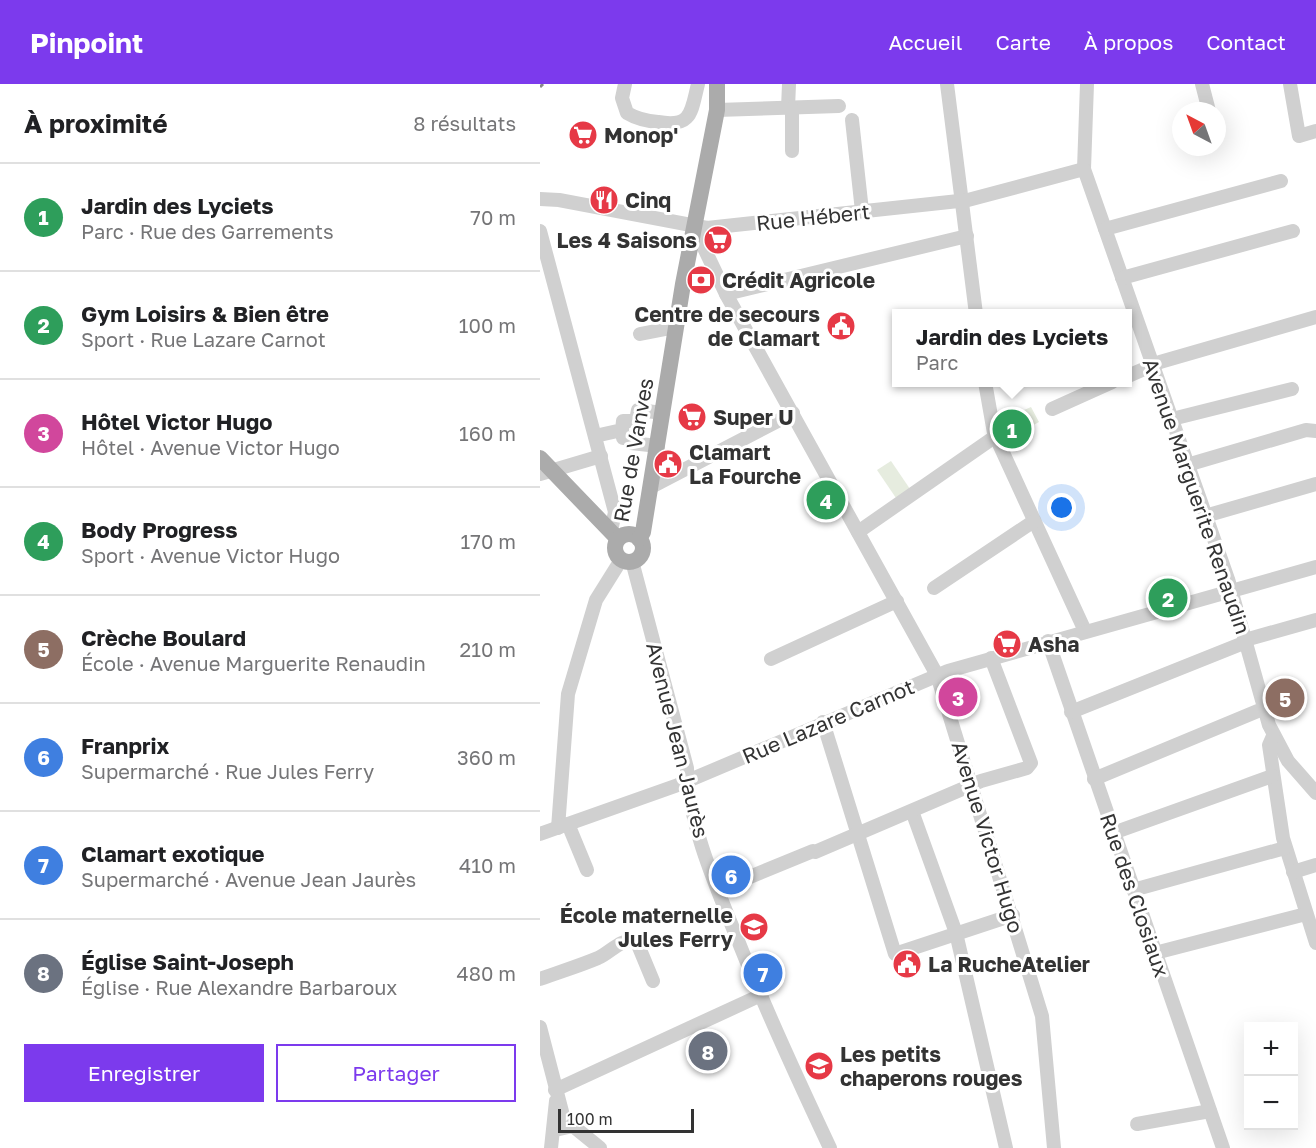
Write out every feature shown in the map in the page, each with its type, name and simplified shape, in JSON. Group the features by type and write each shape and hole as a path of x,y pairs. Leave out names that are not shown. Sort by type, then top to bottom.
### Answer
{"main road":[{"name":"Rue de Vanves","path":"639,539 644,532 676,327 717,111 717,84"},
{"path":"544,467 615,535 616,553 627,561 642,552 639,539 631,535 615,535"}],"street":[{"path":"625,84 622,98 627,113 637,119 675,125 684,122 692,111 698,84"},
{"path":"789,84 792,151"},
{"path":"947,84 975,309"},
{"name":"Avenue Marguerite Renaudin","path":"1087,84 1084,169 1231,589 1273,736 1288,761 1315,791"},
{"path":"1202,84 1207,102"},
{"path":"1290,84 1299,136 1316,131"},
{"path":"717,111 839,106"},
{"path":"852,120 862,212"},
{"name":"Rue Hébert","path":"540,199 570,202 707,228 962,200 1084,169"},
{"path":"1105,229 1281,182"},
{"name":"Avenue Victor Hugo","path":"694,227 707,260 766,356 793,413 938,675 1042,1016 1054,1148"},
{"path":"540,231 601,456 615,513 615,535"},
{"path":"1122,278 1293,231"},
{"path":"726,294 968,236"},
{"path":"1132,374 1153,365 1316,317"},
{"path":"640,334 676,327"},
{"path":"986,387 996,436 1085,631"},
{"path":"1052,409 1101,387"},
{"path":"1172,419 1292,389"},
{"path":"658,446 631,443 631,438 623,438 623,421 636,421 638,410 663,413"},
{"path":"651,488 793,413"},
{"path":"595,436 622,430"},
{"path":"1187,465 1306,430 1316,431"},
{"path":"858,531 996,436"},
{"path":"544,467 601,456"},
{"path":"654,469 665,473 685,470"},
{"path":"1205,516 1316,484"},
{"path":"934,588 1034,521"},
{"path":"587,870 563,826 568,694 596,600 627,561"},
{"name":"Avenue Jean Jaurès","path":"627,561 672,710 687,768 687,780 698,826 718,890 759,996 830,1148"},
{"name":"Rue Lazare Carnot","path":"540,834 641,802 687,780 938,675 1231,589 1316,567"},
{"path":"771,659 897,601"},
{"path":"1071,712 1246,641 1316,620"},
{"name":"Rue des Closiaux","path":"1048,642 1223,1148"},
{"path":"718,890 972,785 1027,768 1031,763 991,658"},
{"path":"1094,779 1265,708"},
{"path":"824,723 896,954 1013,915"},
{"path":"1273,736 1269,745 1272,776 1285,848 1310,918 1316,943"},
{"path":"1113,833 1272,776"},
{"path":"912,811 956,933 1006,1148"},
{"path":"1133,890 1285,848"},
{"path":"1293,872 1316,865"},
{"path":"1155,953 1310,918"},
{"path":"540,979 600,957 620,943 636,940 653,981"},
{"path":"556,1094 759,996"},
{"path":"540,1027 556,1094 553,1137 579,1128 600,1148"},
{"path":"1137,1124 1210,1111"}],"shaded area":[{"path":"1031,407 1039,422 1008,439 1004,444 996,422"},
{"path":"891,461 910,489 896,498 877,470"}],"railway":[{"path":"540,87 543,84"}],"place":[{"name":"Monop'","path":"583,135"},
{"name":"Cinq","path":"604,200"},
{"name":"Les 4 Saisons","path":"718,240"},
{"name":"Crédit Agricole","path":"701,280"},
{"name":"Centre de secours de Clamart","path":"841,326"},
{"name":"Super U","path":"692,417"},
{"name":"Jardin des Lyciets","path":"1012,429"},
{"name":"Clamart La Fourche","path":"668,464"},
{"name":"Body Progress","path":"826,500"},
{"name":"Gym Loisirs & Bien être","path":"1168,598"},
{"name":"Asha","path":"1007,644"},
{"name":"Hôtel Victor Hugo","path":"958,697"},
{"name":"Crèche Boulard","path":"1285,698"},
{"name":"Franprix","path":"731,875"},
{"name":"École maternelle Jules Ferry","path":"754,927"},
{"name":"La RucheAtelier","path":"907,964"},
{"name":"Clamart exotique","path":"763,973"},
{"name":"Église Saint-Joseph","path":"708,1051"},
{"name":"Les petits chaperons rouges","path":"819,1066"}]}
